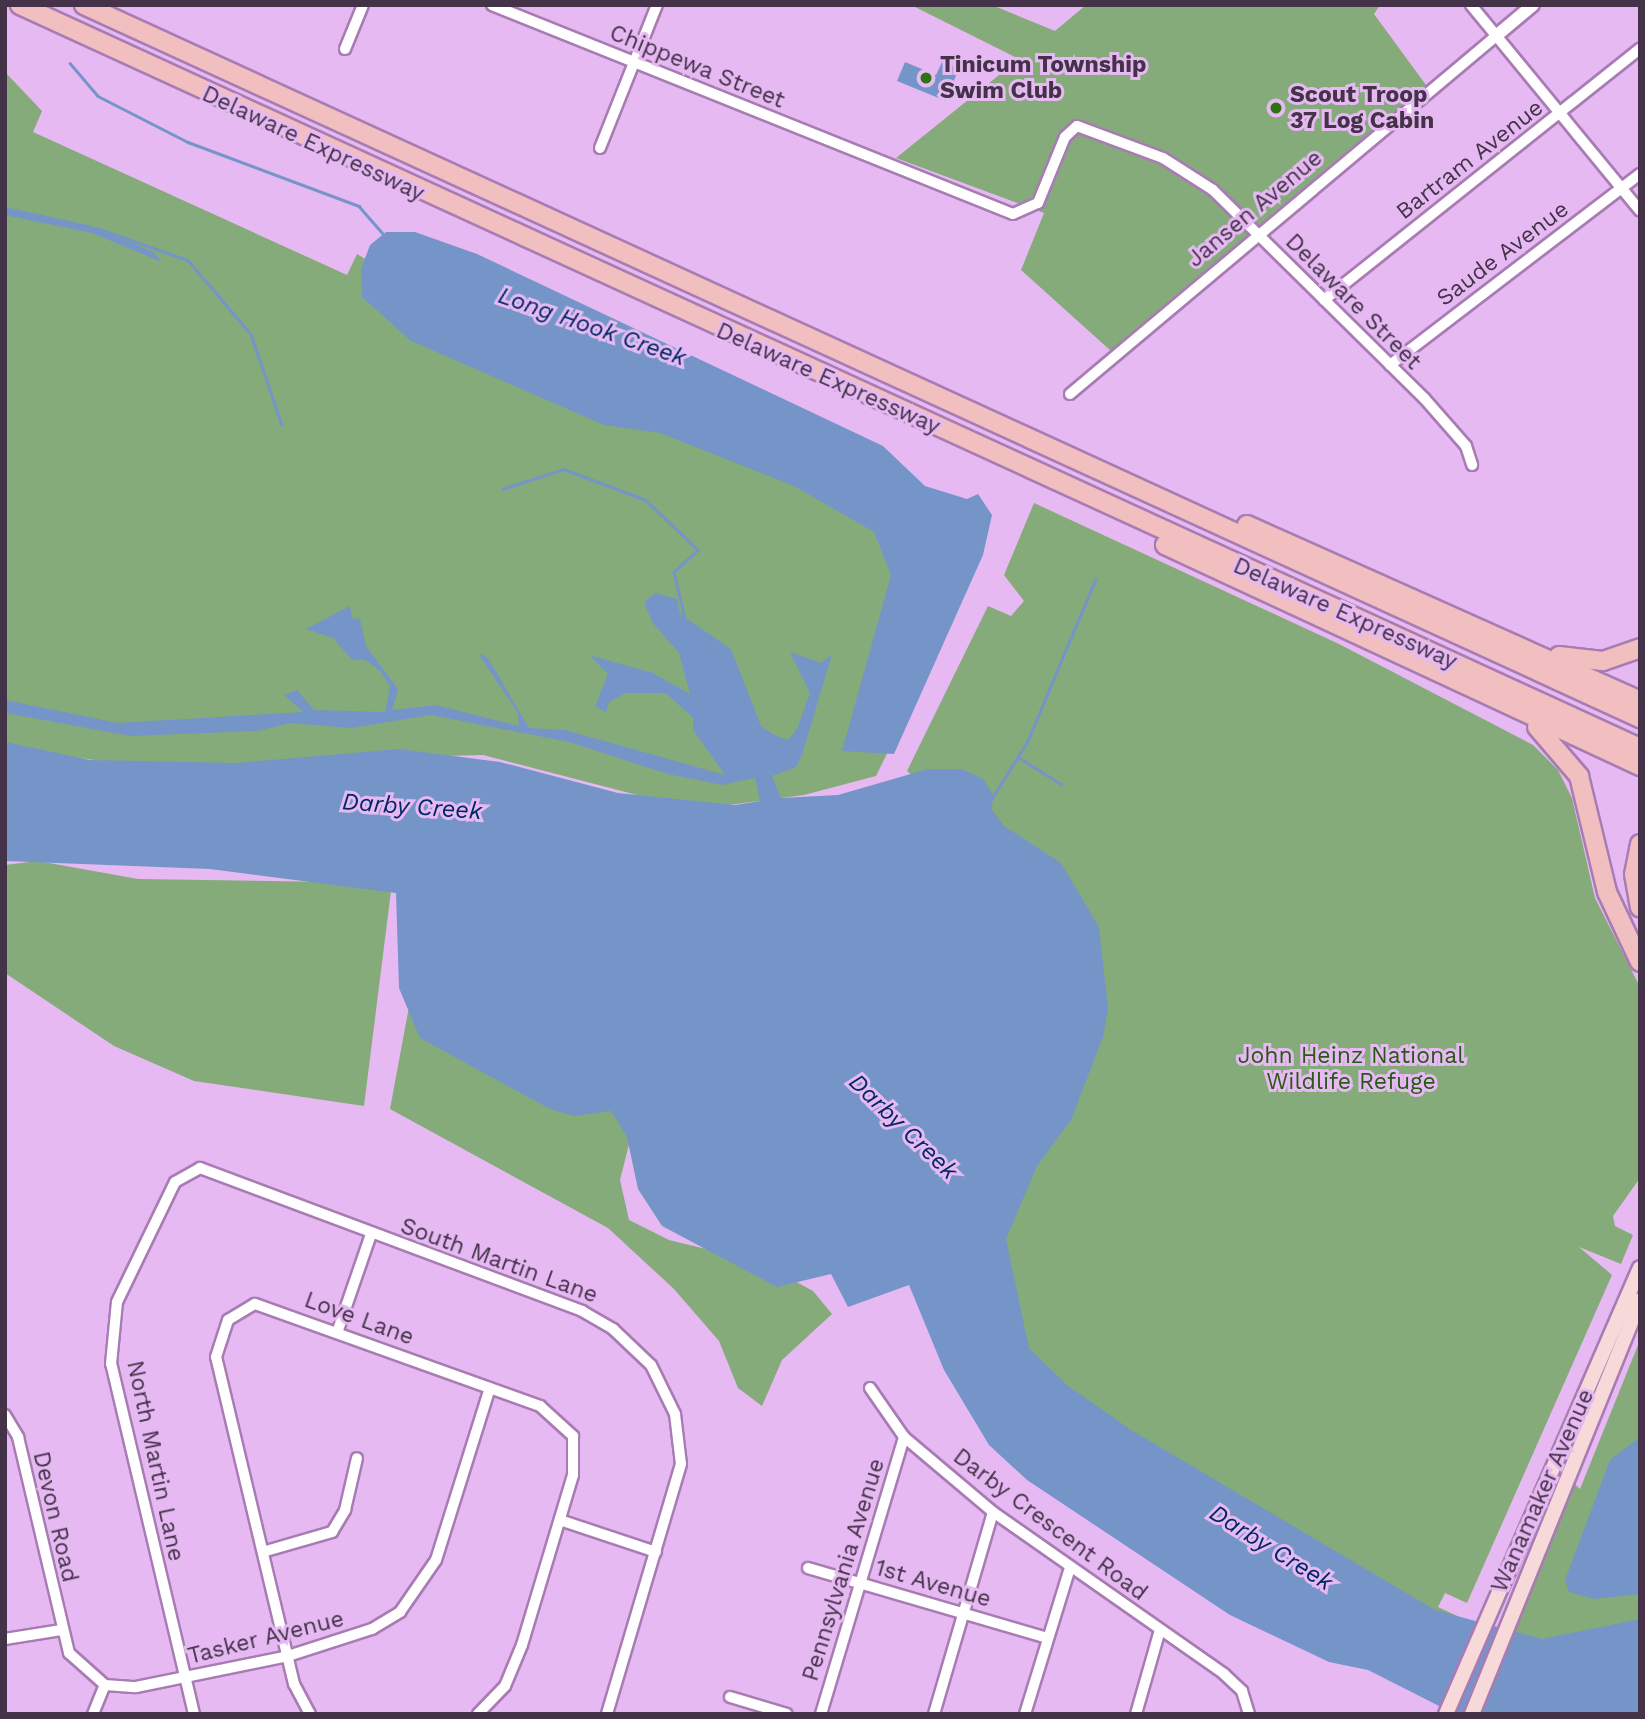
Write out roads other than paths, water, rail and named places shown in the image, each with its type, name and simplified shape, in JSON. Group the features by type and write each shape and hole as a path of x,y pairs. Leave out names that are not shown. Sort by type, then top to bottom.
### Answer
{"highway":[{"name":"Delaware Expressway","path":"20,5 1008,461 1640,748"},
{"name":"Delaware Expressway","path":"84,5 1640,718"},
{"path":"1074,458 1175,495 1508,640 1640,701"},
{"path":"1008,461 1214,570 1640,766"},
{"path":"1508,640 1587,662 1640,648"},
{"path":"1474,690 1545,732 1571,760 1585,794 1612,905 1640,962"},
{"path":"1640,844 1634,874 1640,907"}],"main road":[{"name":"Wanamaker Avenue","path":"1446,1714 1640,1268"},
{"name":"Wanamaker Avenue","path":"1472,1714 1640,1300"}],"street":[{"path":"345,49 363,5"},
{"name":"Chippewa Street","path":"492,5 889,164"},
{"path":"600,148 657,5"},
{"path":"1471,5 1640,212"},
{"name":"Jansen Avenue","path":"1070,394 1257,234 1533,5"},
{"name":"Bartram Avenue","path":"1324,300 1640,49"},
{"name":"Delaware Street","path":"889,164 1022,214 1038,203 1068,133 1081,126 1182,168 1257,234 1390,365 1465,446 1472,465"},
{"name":"Saude Avenue","path":"1390,365 1640,174"},
{"name":"North Martin Lane","path":"194,1714 111,1364 117,1302 173,1188 192,1170 210,1170 371,1234"},
{"path":"338,1331 371,1234"},
{"name":"South Martin Lane","path":"371,1234 582,1311 641,1352 666,1388 681,1442 678,1486 607,1714"},
{"name":"Love Lane","path":"310,1714 288,1656 216,1341 234,1314 255,1304 338,1331 551,1411 573,1436 575,1466 515,1663 505,1686 478,1714"},
{"name":"Tasker Avenue","path":"105,1685 184,1678 288,1656 372,1629 416,1595 436,1560 490,1388"},
{"name":"Darby Crescent Road","path":"870,1388 904,1437 993,1512 1224,1674 1242,1691 1249,1714"},
{"name":"Devon Road","path":"5,1415 18,1437 61,1630"},
{"name":"Pennsylvania Avenue","path":"821,1714 904,1437"},
{"path":"266,1551 332,1532 345,1510 357,1458"},
{"path":"934,1714 993,1512"},
{"path":"560,1520 656,1552"},
{"name":"1st Avenue","path":"808,1568 1047,1637"},
{"path":"1025,1714 1070,1568"},
{"path":"5,1639 61,1630 78,1667 105,1685 93,1714"},
{"path":"1136,1714 1160,1630"},
{"path":"730,1697 787,1714"}],"water":[{"name":"Tinicum Township Swim Club","path":"905,62 936,75 942,62 959,68 946,101 897,81"},
{"path":"5,207 88,225 153,252 162,262 92,233 5,215"},
{"path":"386,232 415,232 477,254 883,446 925,486 967,499 978,494 992,515 983,555 894,754 842,751 891,575 874,532 794,486 660,433 604,425 411,341 362,297 361,269 370,245"},
{"name":"Darby Creek","path":"655,593 677,599 680,614 731,649 761,726 776,736 788,740 797,729 810,693 790,652 821,663 832,654 802,755 796,767 772,776 781,798 838,795 928,769 962,769 983,779 993,795 992,810 1004,826 1061,863 1099,927 1108,1008 1103,1037 1071,1120 1037,1166 1006,1239 1029,1348 1067,1385 1131,1430 1435,1610 1542,1639 1640,1619 1640,1714 1455,1714 1368,1670 1329,1662 1230,1615 1027,1480 989,1445 944,1370 909,1285 848,1307 831,1274 777,1287 662,1226 638,1189 627,1137 611,1111 574,1116 550,1109 420,1038 399,988 396,893 210,869 5,861 5,742 90,760 237,763 399,749 500,762 618,793 735,805 760,801 755,778 722,785 668,774 569,742 431,715 352,728 291,723 257,731 130,736 5,713 5,700 118,723 303,712 284,695 297,690 314,710 385,712 390,686 379,670 365,660 352,660 333,638 306,629 350,606 352,618 360,619 366,646 398,689 392,710 436,705 519,726 518,713 478,653 488,658 529,728 565,730 725,775 693,730 693,718 666,693 626,693 609,702 606,712 595,706 608,674 589,655 653,673 690,694 679,653 652,622 644,602"},
{"path":"1640,1437 1640,1594 1594,1599 1569,1592 1565,1580 1610,1460"}],"waterway":[{"name":"Long Hook Creek","path":"70,63 98,96 188,142 359,206 384,235"},
{"path":"96,228 188,260 251,334 282,425"},
{"path":"502,489 564,469 646,500 698,550 674,572 685,618"},
{"path":"992,798 1027,742 1095,580"},
{"path":"1018,757 1061,784"}],"place":[{"name":"Tinicum Township Swim Club","path":"926,78"},
{"name":"Scout Troop 37 Log Cabin","path":"1276,108"}],"park label":[{"name":"John Heinz National Wildlife Refuge","path":"1351,1069"}]}
